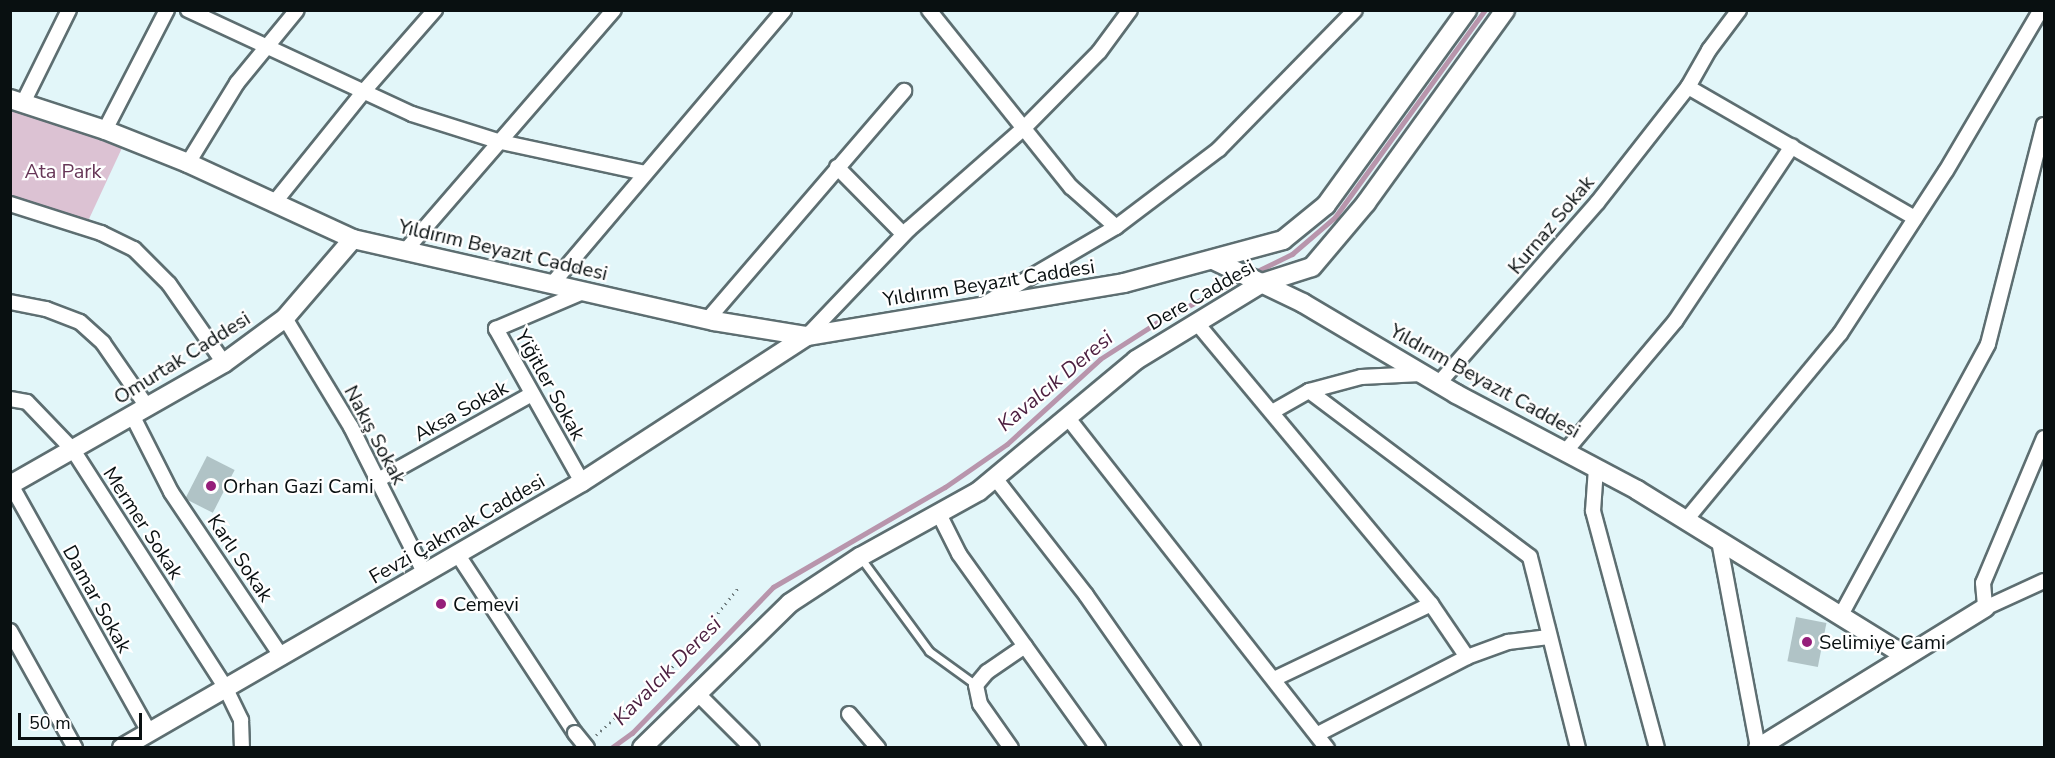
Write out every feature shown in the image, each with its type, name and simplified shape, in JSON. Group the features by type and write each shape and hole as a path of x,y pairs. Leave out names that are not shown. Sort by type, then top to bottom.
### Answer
{"street":[{"path":"17,101 69,10"},
{"path":"105,130 167,10"},
{"path":"188,10 269,45 412,114 501,142 645,173"},
{"path":"188,163 237,83 297,10"},
{"path":"274,203 364,91 435,10"},
{"path":"405,251 614,10"},
{"path":"552,284 784,10"},
{"path":"928,10 1071,186 1116,227"},
{"name":"Dere Caddesi","path":"1213,260 1283,240 1326,205 1467,10"},
{"name":"Dere Caddesi","path":"642,747 699,695 790,603 860,557 939,514 995,478 1136,360 1262,283 1312,267 1366,203 1505,10"},
{"name":"Kurnaz Sokak","path":"1438,384 1597,203 1688,87 1709,50 1739,10"},
{"path":"1686,520 1840,334 1915,218 2039,13 2044,12"},
{"path":"807,336 903,234 1023,129 1099,52 1124,13"},
{"path":"979,307 1116,227 1219,150 1347,14"},
{"path":"1688,87 1915,218"},
{"path":"708,319 904,92"},
{"name":"Yıldırım Beyazıt Caddesi","path":"17,101 105,130 188,163 352,239 708,319 807,336 1124,282 1213,260 1262,283 1438,384 1596,468 1686,520 1906,656"},
{"path":"1840,615 1988,344 2044,125"},
{"path":"1565,452 1676,320 1792,146"},
{"path":"837,167 903,234"},
{"path":"10,204 101,233 134,249 169,284 224,363"},
{"name":"Omurtak Caddesi","path":"11,485 224,363 285,318 352,239"},
{"name":"Yiğitler Sokak","path":"582,482 496,329 585,291"},
{"name":"Karlı Sokak","path":"10,302 46,309 80,322 103,343 140,413 171,492 282,657"},
{"name":"Nakış Sokak","path":"285,318 351,427 425,574"},
{"path":"1196,322 1431,604 1467,657"},
{"name":"Fevzi Çakmak Caddesi","path":"122,747 282,657 582,482 807,336"},
{"path":"1272,412 1309,391 1361,377 1421,374"},
{"path":"1309,391 1530,557 1578,747"},
{"name":"Aksa Sokak","path":"378,480 532,394"},
{"name":"Mermer Sokak","path":"10,399 27,402 73,450 225,687 242,720 242,747"},
{"path":"1068,418 1327,747"},
{"path":"1985,608 1983,583 2044,438"},
{"path":"1596,468 1593,511 1657,747"},
{"path":"995,478 1086,595 1193,747"},
{"name":"Damar Sokak","path":"11,485 149,732"},
{"path":"939,514 958,554 1098,747"},
{"path":"1719,541 1758,747 1985,608 2044,581"},
{"path":"458,555 575,733 588,745"},
{"path":"1274,679 1431,604"},
{"path":"10,631 75,747"},
{"path":"1318,735 1467,657 1508,642 1549,637"},
{"path":"1011,747 980,704 976,685 987,672 1025,646"},
{"path":"699,695 752,747"},
{"path":"849,714 878,747"}],"lane":[{"path":"860,557 929,651 976,685"}],"path":[{"path":"588,745 680,660 738,588"}],"green space":[{"name":"Ata Park","path":"11,108 122,148 89,219 60,215 11,197"}],"building":[{"name":"Orhan Gazi Cami","path":"207,456 235,470 213,513 185,499"},
{"name":"Selimiye Cami","path":"1796,617 1826,623 1818,667 1787,661"}],"waterway":[{"name":"Kavalcık Deresi","path":"1251,274 1292,254 1335,217 1485,10"},
{"name":"Kavalcık Deresi","path":"611,748 632,733 773,587 945,487 1007,444 1100,359 1156,323 1242,278"}],"place":[{"name":"Orhan Gazi Cami","path":"211,486"},
{"name":"Cemevi","path":"441,604"},
{"name":"Selimiye Cami","path":"1807,642"}]}
